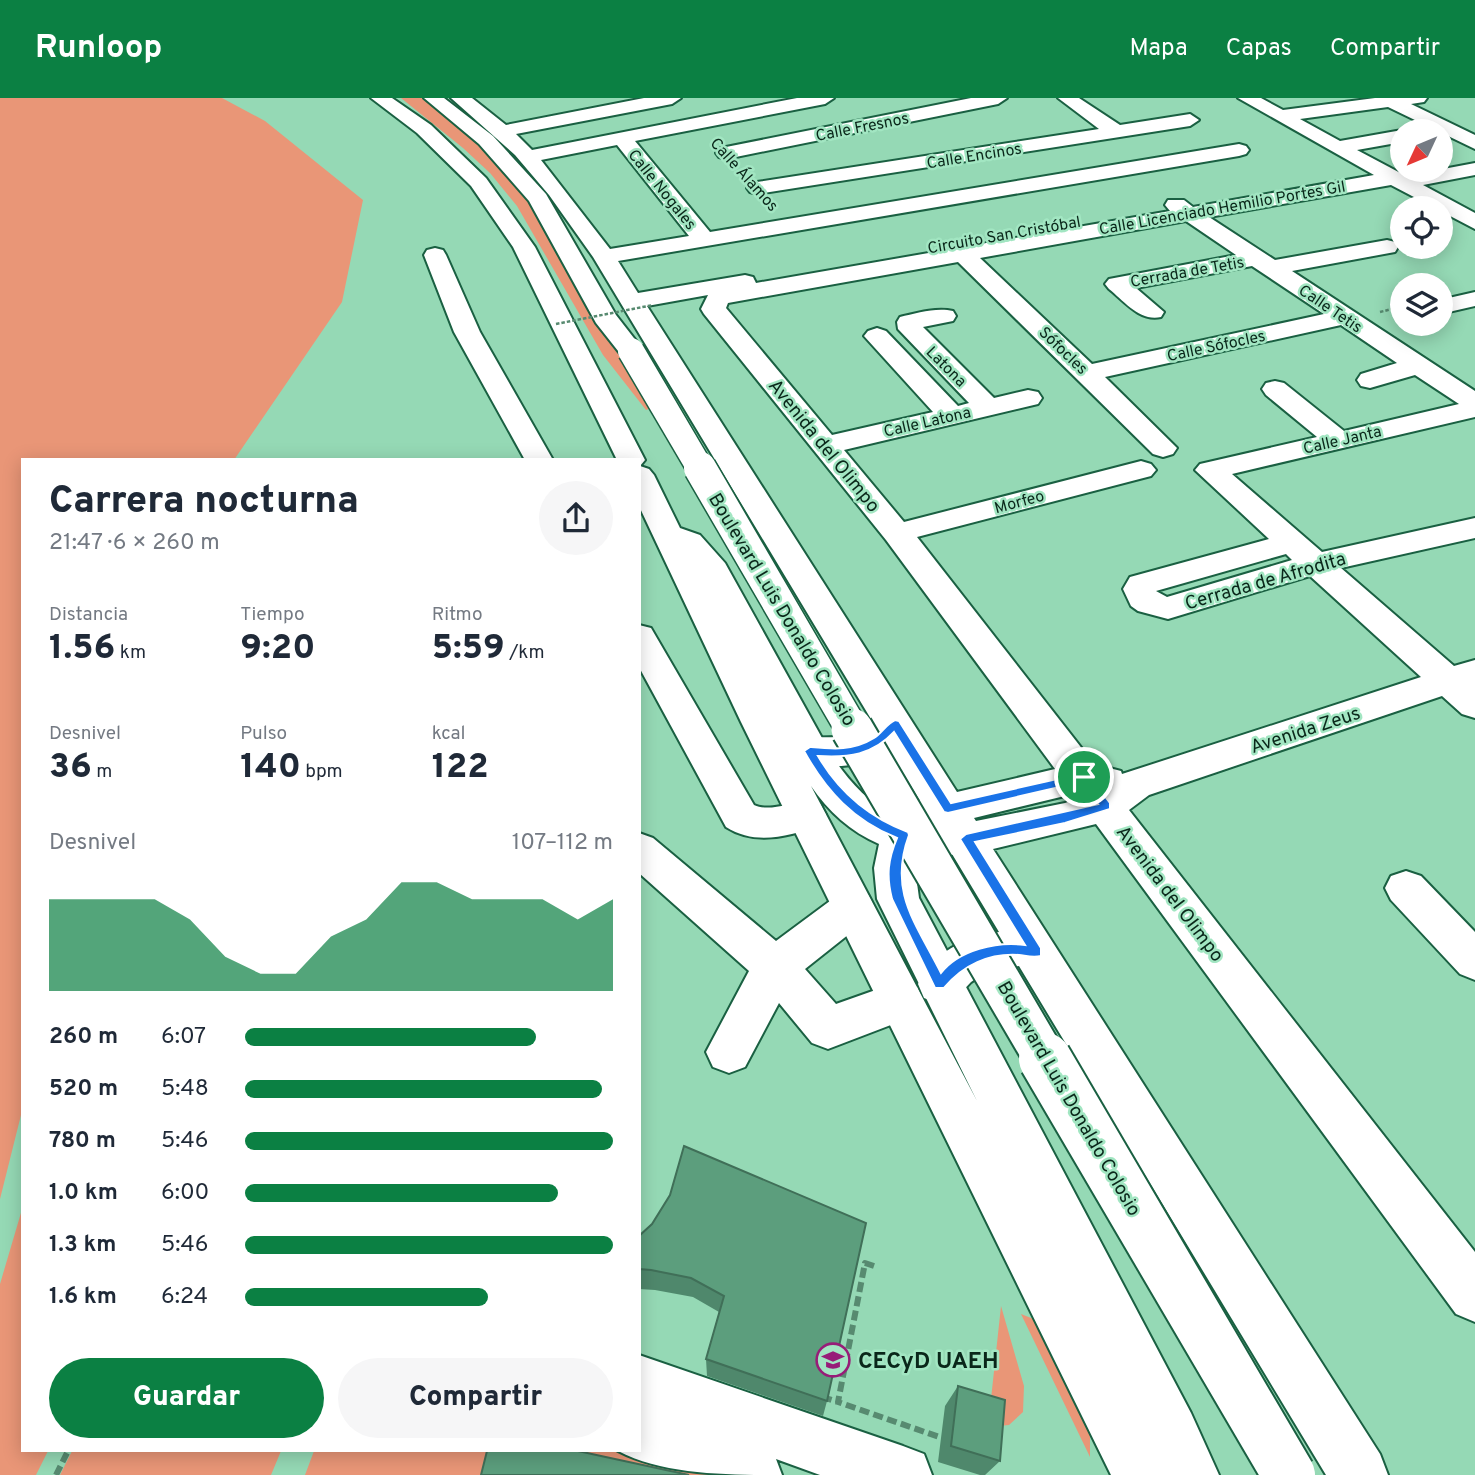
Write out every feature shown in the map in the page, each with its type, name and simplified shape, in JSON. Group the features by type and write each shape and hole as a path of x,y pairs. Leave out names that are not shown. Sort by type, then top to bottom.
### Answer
{"street":[{"path":"380,98 424,129 479,182 517,237 630,458"},
{"name":"Boulevard Luis Donaldo Colosio","path":"433,98 486,140 538,199 606,318 631,351 1289,1475"},
{"path":"460,98 504,131 530,156 557,188 604,257 642,303 895,724 1359,1475"},
{"path":"580,98 596,113"},
{"path":"504,131 672,98"},
{"path":"530,156 825,98"},
{"name":"Calle Fresnos","path":"726,153 998,98"},
{"path":"1067,98 1118,133"},
{"path":"1247,98 1390,176"},
{"path":"1279,116 1410,100 1475,131"},
{"path":"1410,100 1427,119"},
{"name":"Circuito San Cristóbal","path":"642,303 1150,195 1239,150 1163,103"},
{"name":"Calle Encinos","path":"757,188 1190,120"},
{"name":"Calle Álamos","path":"699,122 791,226"},
{"path":"1453,135 1475,143"},
{"name":"Calle Nogales","path":"622,138 704,240"},
{"path":"1338,148 1390,138"},
{"name":"Calle Licenciado Hemilio Portes Gil","path":"1453,171 1475,169"},
{"name":"Calle Licenciado Hemilio Portes Gil","path":"719,297 962,253 1150,195 1390,177"},
{"path":"1400,182 1475,222"},
{"name":"Circuito San Cristóbal","path":"604,257 791,226 1150,195"},
{"name":"Calle Tetis","path":"1150,195 1264,263 1475,403"},
{"name":"Cerrada de Tetis","path":"1152,312 1117,284 1387,247"},
{"name":"Sófocles","path":"962,253 1089,373 1163,448"},
{"path":"435,255 467,332 538,458"},
{"name":"Avenida del Olimpo","path":"719,297 713,309 1108,789 1475,1296"},
{"path":"1453,304 1475,299"},
{"path":"944,316 877,336 952,416"},
{"name":"Calle Sófocles","path":"1089,373 1344,317"},
{"name":"Latona","path":"910,326 988,407"},
{"path":"1370,380 1416,366"},
{"path":"1275,389 1338,440"},
{"name":"Calle Latona","path":"827,445 1028,398"},
{"name":"Calle Janta","path":"1291,543 1210,470 1475,409"},
{"name":"Morfeo","path":"897,533 1141,470"},
{"path":"649,508 853,907 920,992 1171,1433 1190,1475"},
{"name":"Avenida Zeus","path":"649,508 689,542 713,570 825,778 852,807 881,827 921,839 957,824 1026,828 1108,789 1466,686"},
{"name":"Cerrada de Afrodita","path":"1291,543 1142,584 1139,589 1140,596 1147,603 1168,608 1315,564 1475,528"},
{"path":"1291,543 1466,686"},
{"path":"641,640 740,816 747,822 761,824 806,815"},
{"path":"810,751 843,753 858,750 880,740 895,724"},
{"path":"904,835 894,859 894,885 920,992 1142,1475"},
{"path":"641,851 775,967 828,1028 920,992 958,965 981,953 1018,949 1037,952"},
{"path":"1406,888 1475,961"},
{"path":"729,1052 775,967 853,907"},
{"path":"641,1384 903,1475"},
{"path":"641,1433 753,1475"}],"path":[{"path":"556,324 642,303"},
{"path":"838,1402 865,1263 874,1266"},
{"path":"813,1394 952,1441"},
{"path":"56,1475 68,1452"}],"shaded area":[{"path":"0,98 222,98 265,121 363,200 342,302 235,458 21,458 21,1115 0,1199"},
{"path":"401,98 423,98 447,115 483,144 532,203 622,352 651,408 646,410 603,355 517,206 490,173"},
{"path":"21,1213 21,1452 48,1452 36,1475 0,1475 0,1284"},
{"path":"1001,1306 1024,1386 1023,1412 1009,1425 988,1427"},
{"path":"1021,1314 1041,1322 1090,1420 1090,1457"},
{"path":"641,1447 719,1475 661,1475 557,1452 641,1452"},
{"path":"72,1452 281,1452 271,1475 60,1475"},
{"path":"314,1452 496,1452 489,1475 305,1475"}],"building":[{"path":"684,1146 866,1223 827,1401 706,1359 724,1296 691,1278 641,1269 641,1234 652,1224 670,1195"},
{"path":"958,1386 1005,1400 1000,1461 951,1446"},
{"path":"487,1452 583,1452 689,1475 481,1475"}],"place":[{"name":"CECyD UAEH","path":"833,1360"}],"route":[{"path":"895,724 948,808 1084,777 1106,806 1000,834 966,839 1037,952 1018,949 981,953 951,970 940,984 903,912 894,885 894,859 904,835 881,827 852,807 825,778 810,751 826,754 858,750 880,740 895,724"}]}
